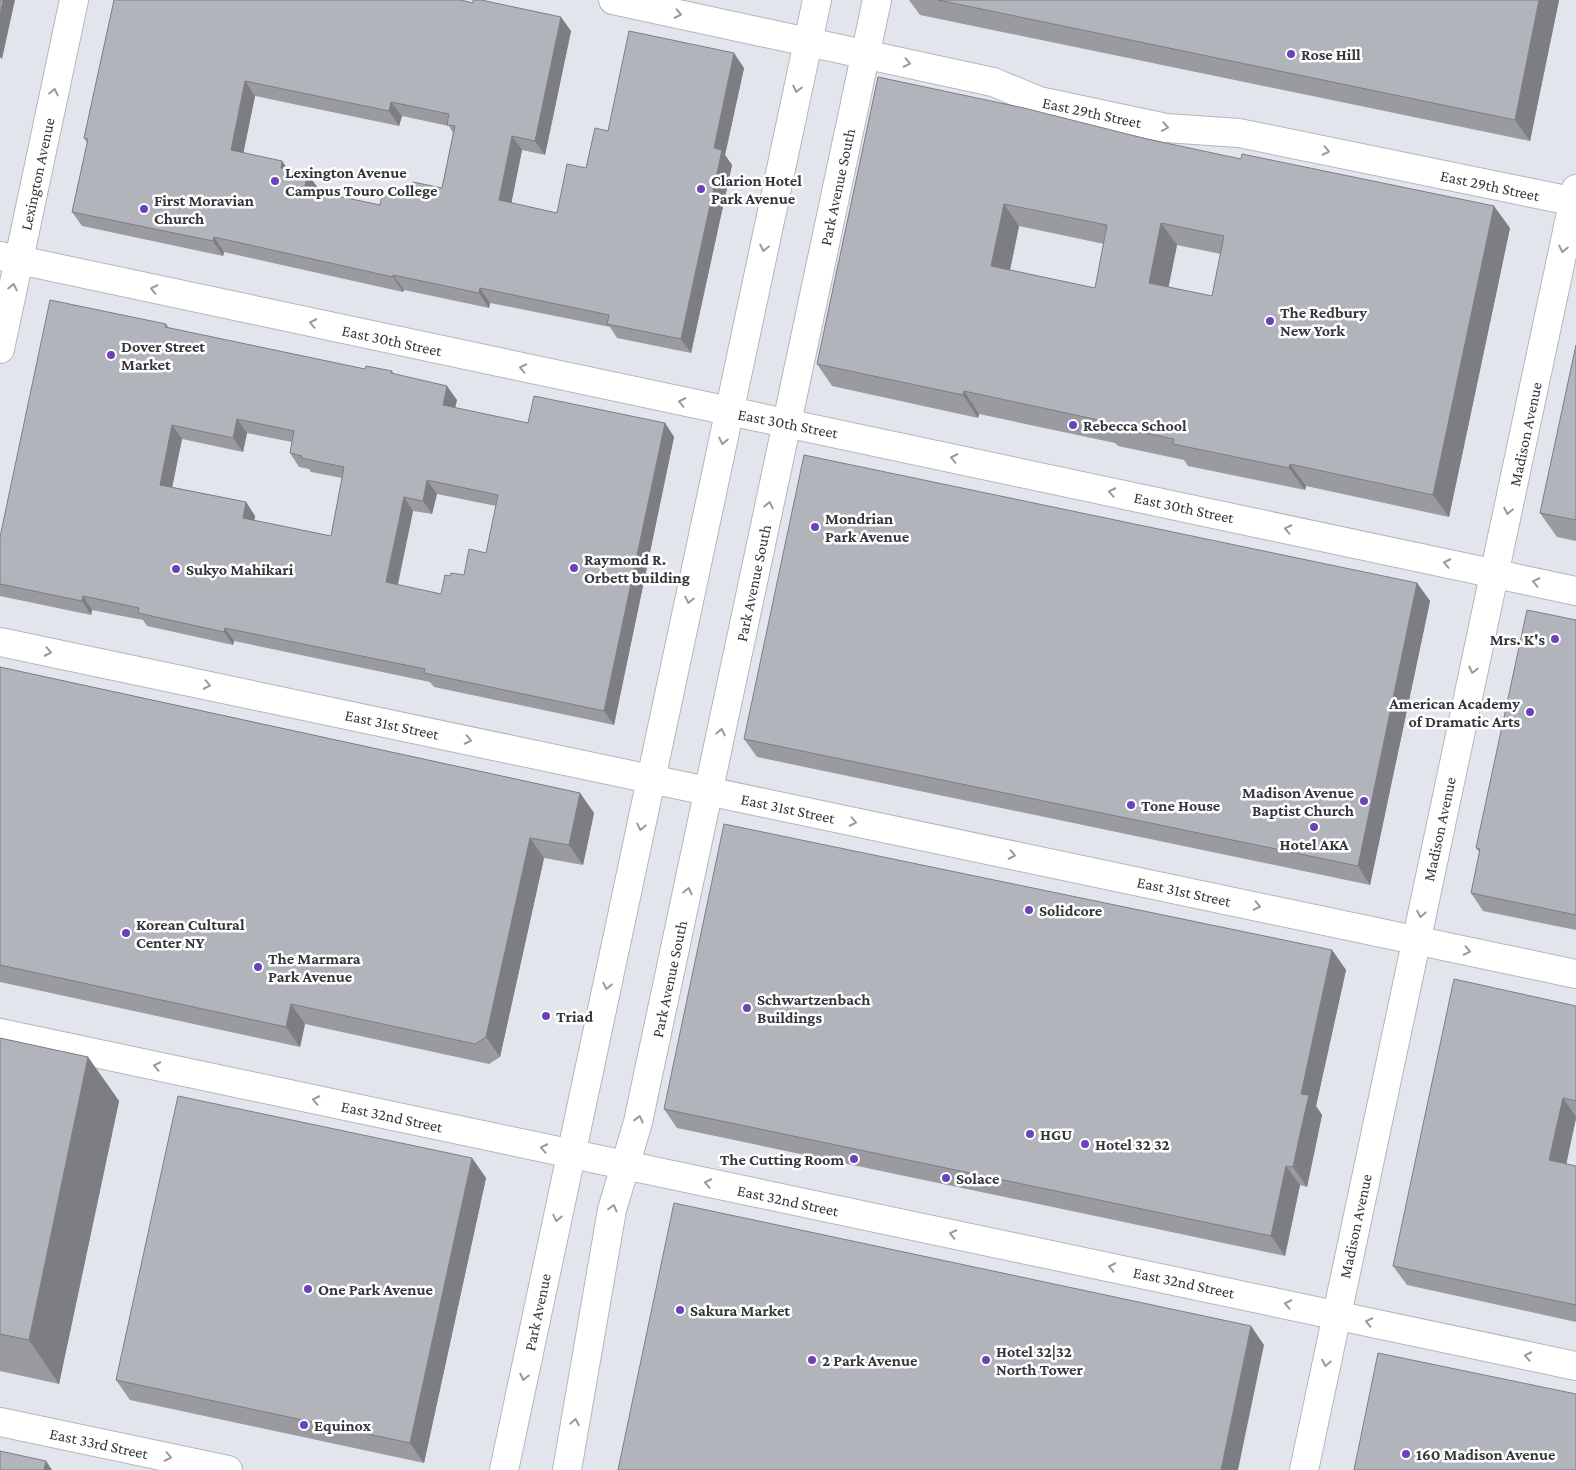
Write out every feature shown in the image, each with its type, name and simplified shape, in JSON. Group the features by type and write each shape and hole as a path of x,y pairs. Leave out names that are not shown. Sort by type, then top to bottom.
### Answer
{"street":[{"name":"Lexington Avenue","path":"0,349 9,258 74,0"},
{"name":"East 29th Street","path":"613,0 1006,85 1039,101 1166,128 1239,133 1575,198"},
{"path":"571,1154 817,0"},
{"name":"Park Avenue South","path":"625,1166 638,1122 877,0"},
{"name":"Madison Avenue","path":"1304,1470 1575,198"},
{"name":"East 30th Street","path":"9,258 1576,591"},
{"name":"East 31st Street","path":"0,642 1576,974"},
{"name":"East 32nd Street","path":"0,1032 625,1166 1576,1366"},
{"name":"Park Avenue","path":"504,1470 571,1154"},
{"path":"567,1470 609,1227 625,1166"},
{"name":"East 33rd Street","path":"0,1422 228,1470"}],"building":[{"path":"0,0 3,0 0,16"},
{"path":"114,0 461,0 473,3 473,0 481,0 561,17 535,141 512,136 499,200 557,213 567,164 586,168 595,128 608,131 629,31 734,53 714,148 722,150 681,339 607,324 609,315 480,288 479,293 393,275 393,277 214,237 213,241 72,212 88,139 84,138","holes":["245,81 389,111 391,102 449,114 447,125 455,126 442,188 413,182 410,196 383,190 380,205 304,189 308,174 281,168 282,161 231,150"]},
{"path":"938,0 1539,0 1515,120"},
{"path":"878,77 1024,108 1147,139 1241,159 1242,154 1494,206 1433,495 1290,464 1289,468 1173,444 1174,439 1102,424 1103,421 964,391 963,395 817,364","holes":["1004,204 1107,225 1095,288 991,266","1161,223 1224,236 1212,296 1149,283"]},
{"path":"50,300 166,324 165,327 365,369 366,366 392,371 391,373 447,386 443,405 528,423 534,396 665,423 604,711 424,673 425,669 225,628 224,632 138,613 139,608 107,601 83,596 82,601 0,584 0,537","holes":["237,419 294,431 290,453 302,456 301,458 344,467 331,536 243,518 246,502 160,485 172,425 233,438","427,480 498,495 486,553 469,549 464,575 451,573 450,576 445,575 441,594 386,582 404,497 423,501"]},
{"path":"1576,345 1576,520 1540,513"},
{"path":"804,455 1417,583 1358,866 744,739"},
{"path":"1527,610 1576,620 1576,915 1471,893 1480,849 1476,848"},
{"path":"0,667 580,793 569,845 530,838 486,1037 475,1044 291,1004 286,1027 0,965"},
{"path":"724,824 1332,950 1301,1094 1309,1095 1293,1167 1286,1166 1271,1236 664,1109"},
{"path":"1454,979 1576,1006 1576,1101 1563,1098 1549,1160 1576,1166 1576,1305 1393,1266"},
{"path":"0,1038 88,1057 29,1340 0,1334"},
{"name":"One Park Avenue","path":"178,1096 472,1158 410,1443 116,1380"},
{"path":"674,1203 1251,1326 1221,1470 618,1470"},
{"path":"1378,1353 1576,1394 1576,1470 1354,1470"},
{"path":"0,1451 46,1461 44,1470 0,1470"}],"place":[{"name":"Rose Hill","path":"1291,54"},
{"name":"Lexington Avenue Campus Touro College","path":"275,181"},
{"name":"Clarion Hotel Park Avenue","path":"701,189"},
{"name":"First Moravian Church","path":"144,209"},
{"name":"The Redbury New York","path":"1270,321"},
{"name":"Dover Street Market","path":"111,355"},
{"name":"Rebecca School","path":"1073,425"},
{"name":"Mondrian Park Avenue","path":"815,527"},
{"name":"Raymond R. Orbett building","path":"574,568"},
{"name":"Sukyo Mahikari","path":"176,569"},
{"name":"Mrs. K's","path":"1555,639"},
{"name":"American Academy of Dramatic Arts","path":"1530,712"},
{"name":"Madison Avenue Baptist Church","path":"1364,801"},
{"name":"Tone House","path":"1131,805"},
{"name":"Hotel AKA","path":"1314,827"},
{"name":"Solidcore","path":"1029,910"},
{"name":"Korean Cultural Center NY","path":"126,933"},
{"name":"The Marmara Park Avenue","path":"258,967"},
{"name":"Schwartzenbach Buildings","path":"747,1008"},
{"name":"Triad","path":"546,1016"},
{"name":"HGU","path":"1030,1134"},
{"name":"Hotel 32 32","path":"1085,1144"},
{"name":"The Cutting Room","path":"854,1159"},
{"name":"Solace","path":"946,1178"},
{"name":"One Park Avenue","path":"308,1289"},
{"name":"Sakura Market","path":"680,1310"},
{"name":"2 Park Avenue","path":"812,1360"},
{"name":"Hotel 32|32 North Tower","path":"986,1360"},
{"name":"Equinox","path":"304,1425"},
{"name":"160 Madison Avenue","path":"1406,1454"}]}
